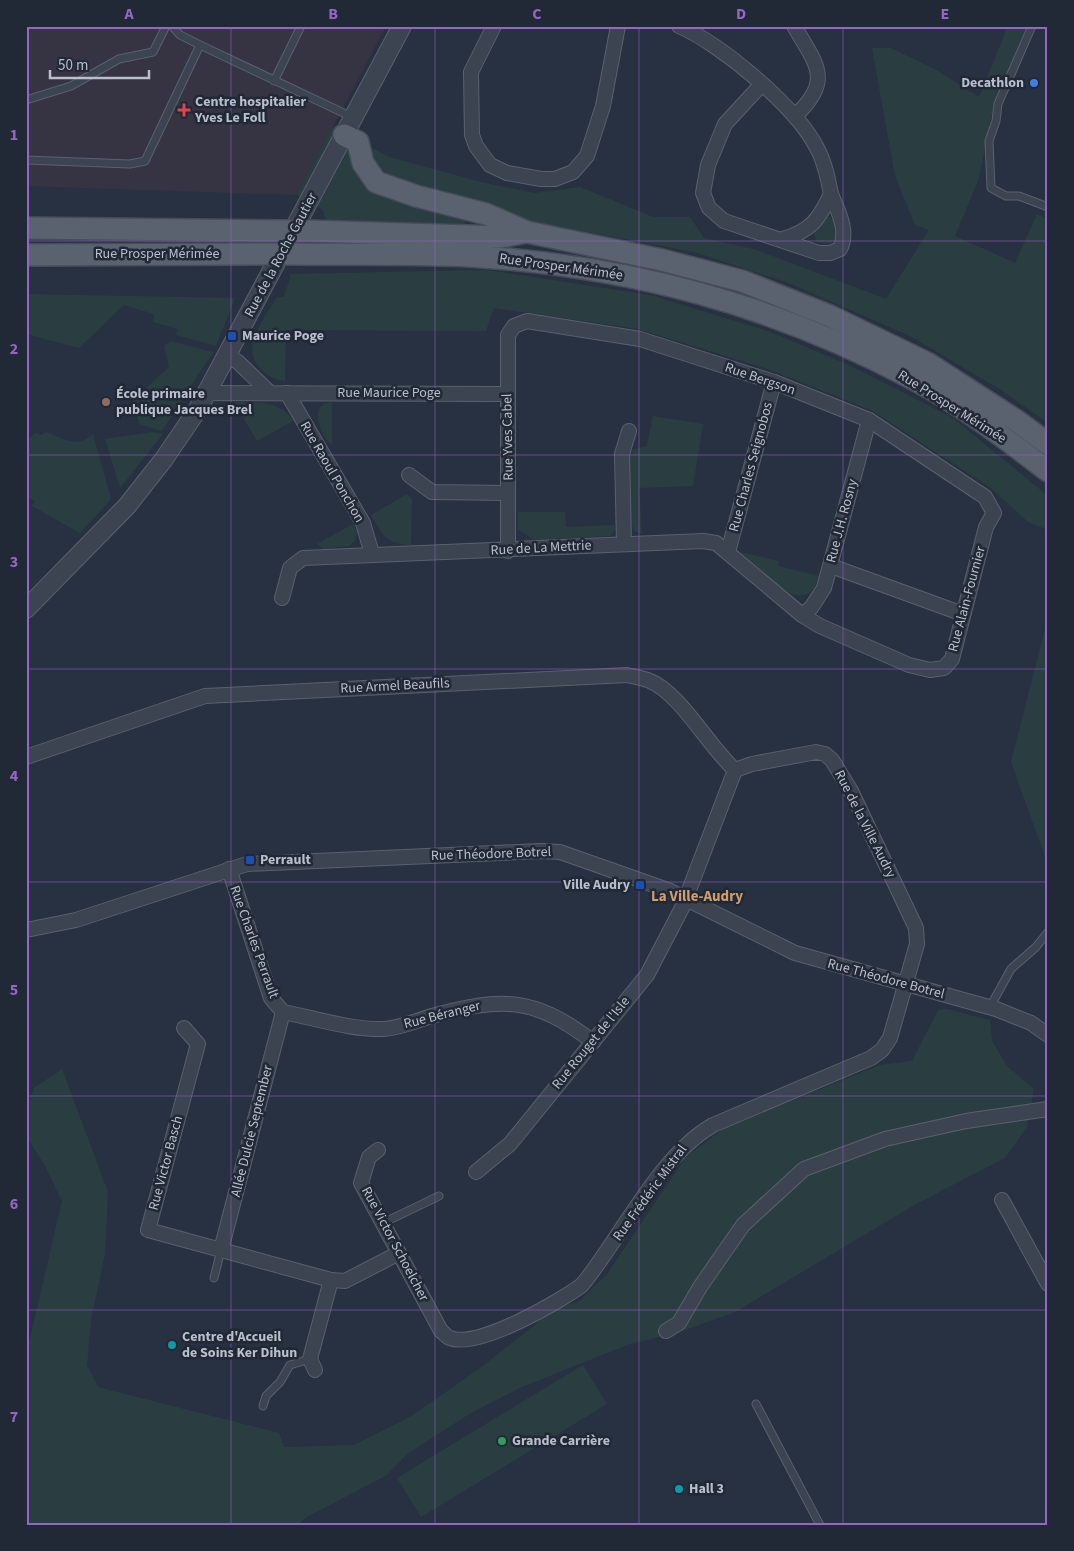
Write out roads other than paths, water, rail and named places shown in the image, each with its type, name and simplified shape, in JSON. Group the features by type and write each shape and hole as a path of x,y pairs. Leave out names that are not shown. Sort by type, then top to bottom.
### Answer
{"main road":[{"path":"349,127 358,142 363,163 376,182 416,196 486,214 527,232"},
{"path":"26,218 50,228"},
{"name":"Rue Prosper Mérimée","path":"26,228 279,231 501,237 527,232 662,260 742,281 830,316 929,364 1017,421 1048,444"},
{"name":"Rue Prosper Mérimée","path":"26,255 296,254 468,256 567,266 646,279 737,303 822,335 917,381 1004,438 1048,471"}],"street":[{"name":"Rue de la Roche Gautier","path":"26,609 127,506 164,459 207,393 402,26"},
{"path":"494,26 471,72 472,135 476,146 490,165 507,173 541,179 555,178 573,172 588,156 603,106 618,26"},
{"path":"794,26 817,63 819,83 809,103 796,116"},
{"path":"680,27 707,42 761,85 796,116 818,149 843,228 844,240 840,249 830,254 819,253 724,221 708,208 703,193 708,165 725,124 761,85"},
{"path":"783,240 799,235 810,227 822,213 832,194"},
{"name":"Rue Bergson","path":"514,326 527,321 640,339 774,382 869,420 985,497"},
{"name":"Rue Yves Cabel","path":"508,551 508,336 514,326"},
{"path":"227,356 238,362 270,393"},
{"name":"Rue Charles Seignobos","path":"728,552 774,382"},
{"name":"Rue Maurice Poge","path":"207,393 508,394"},
{"name":"Rue Raoul Ponchon","path":"287,393 363,523 372,554"},
{"name":"Rue J.H. Rosny","path":"802,614 811,608 818,599 830,566 869,420"},
{"path":"624,543 622,454 629,431"},
{"path":"409,474 432,492 508,493"},
{"name":"Rue Alain-Fournier","path":"802,614 820,626 909,664 930,670 944,668 952,659 986,527 994,513 985,497"},
{"name":"Rue de La Mettrie","path":"282,598 290,568 303,558 372,554 508,551 624,543 703,541 716,543 802,614"},
{"path":"830,566 963,614"},
{"name":"Rue Armel Beaufils","path":"26,758 205,696 627,676 650,681 669,693 721,758 735,770"},
{"name":"Rue de la Ville Audry","path":"735,770 752,764 816,752 825,754 832,760 852,791 916,928 917,944 906,985"},
{"name":"Rue Rouget de l'Isle","path":"476,1172 510,1144 647,975 686,898 735,770"},
{"name":"Rue Théodore Botrel","path":"26,930 76,920 248,864 542,850 560,852 581,858 686,898 795,953 993,1008 1031,1023 1048,1035"},
{"name":"Rue Charles Perrault","path":"229,869 271,998 283,1012"},
{"name":"Rue Frédéric Mistral","path":"449,1338 461,1340 484,1336 565,1298 582,1285 682,1148 696,1135 713,1125 871,1058 882,1050 890,1038 906,985"},
{"name":"Rue Béranger","path":"283,1012 366,1028 386,1029 475,1005 520,1004 546,1012 568,1022 593,1042"},
{"name":"Allée Dulcie September","path":"221,1250 283,1012"},
{"name":"Rue Victor Basch","path":"184,1028 198,1044 148,1230 221,1250"},
{"path":"666,1331 679,1323 700,1287 743,1225 804,1168 885,1139 966,1121 1048,1109"},
{"name":"Rue Victor Schoelcher","path":"378,1150 369,1156 361,1183 441,1331 449,1338"},
{"path":"1002,1200 1048,1284"},
{"path":"221,1250 331,1280 345,1281 399,1254"},
{"path":"312,1364 331,1280"}],"lane":[{"path":"26,100 70,86 119,59 152,52 166,26"},
{"path":"172,26 180,35 274,81 349,127"},
{"path":"274,81 301,26"},
{"path":"1032,26 998,104 996,120 989,141 991,188 1006,196 1019,196 1048,207"},
{"path":"26,160 130,164 145,161 200,46"},
{"path":"993,1008 1011,969 1036,947 1048,932"},
{"path":"383,1224 439,1196"},
{"path":"214,1278 221,1250"},
{"path":"263,1406 266,1396 280,1382 290,1366 312,1364"},
{"path":"756,1404 820,1525"}],"place":[{"name":"Decathlon","path":"1034,83"},
{"name":"Centre hospitalier Yves Le Foll","path":"184,110"},
{"name":"Maurice Poge","path":"232,336"},
{"name":"École primaire publique Jacques Brel","path":"106,402"},
{"name":"Perrault","path":"250,860"},
{"name":"Ville Audry","path":"640,885"},
{"name":"Centre d'Accueil de Soins Ker Dihun","path":"172,1345"},
{"name":"Grande Carrière","path":"502,1441"},
{"name":"Hall 3","path":"679,1489"}],"district":[{"name":"La Ville-Audry","path":"697,896"}]}
